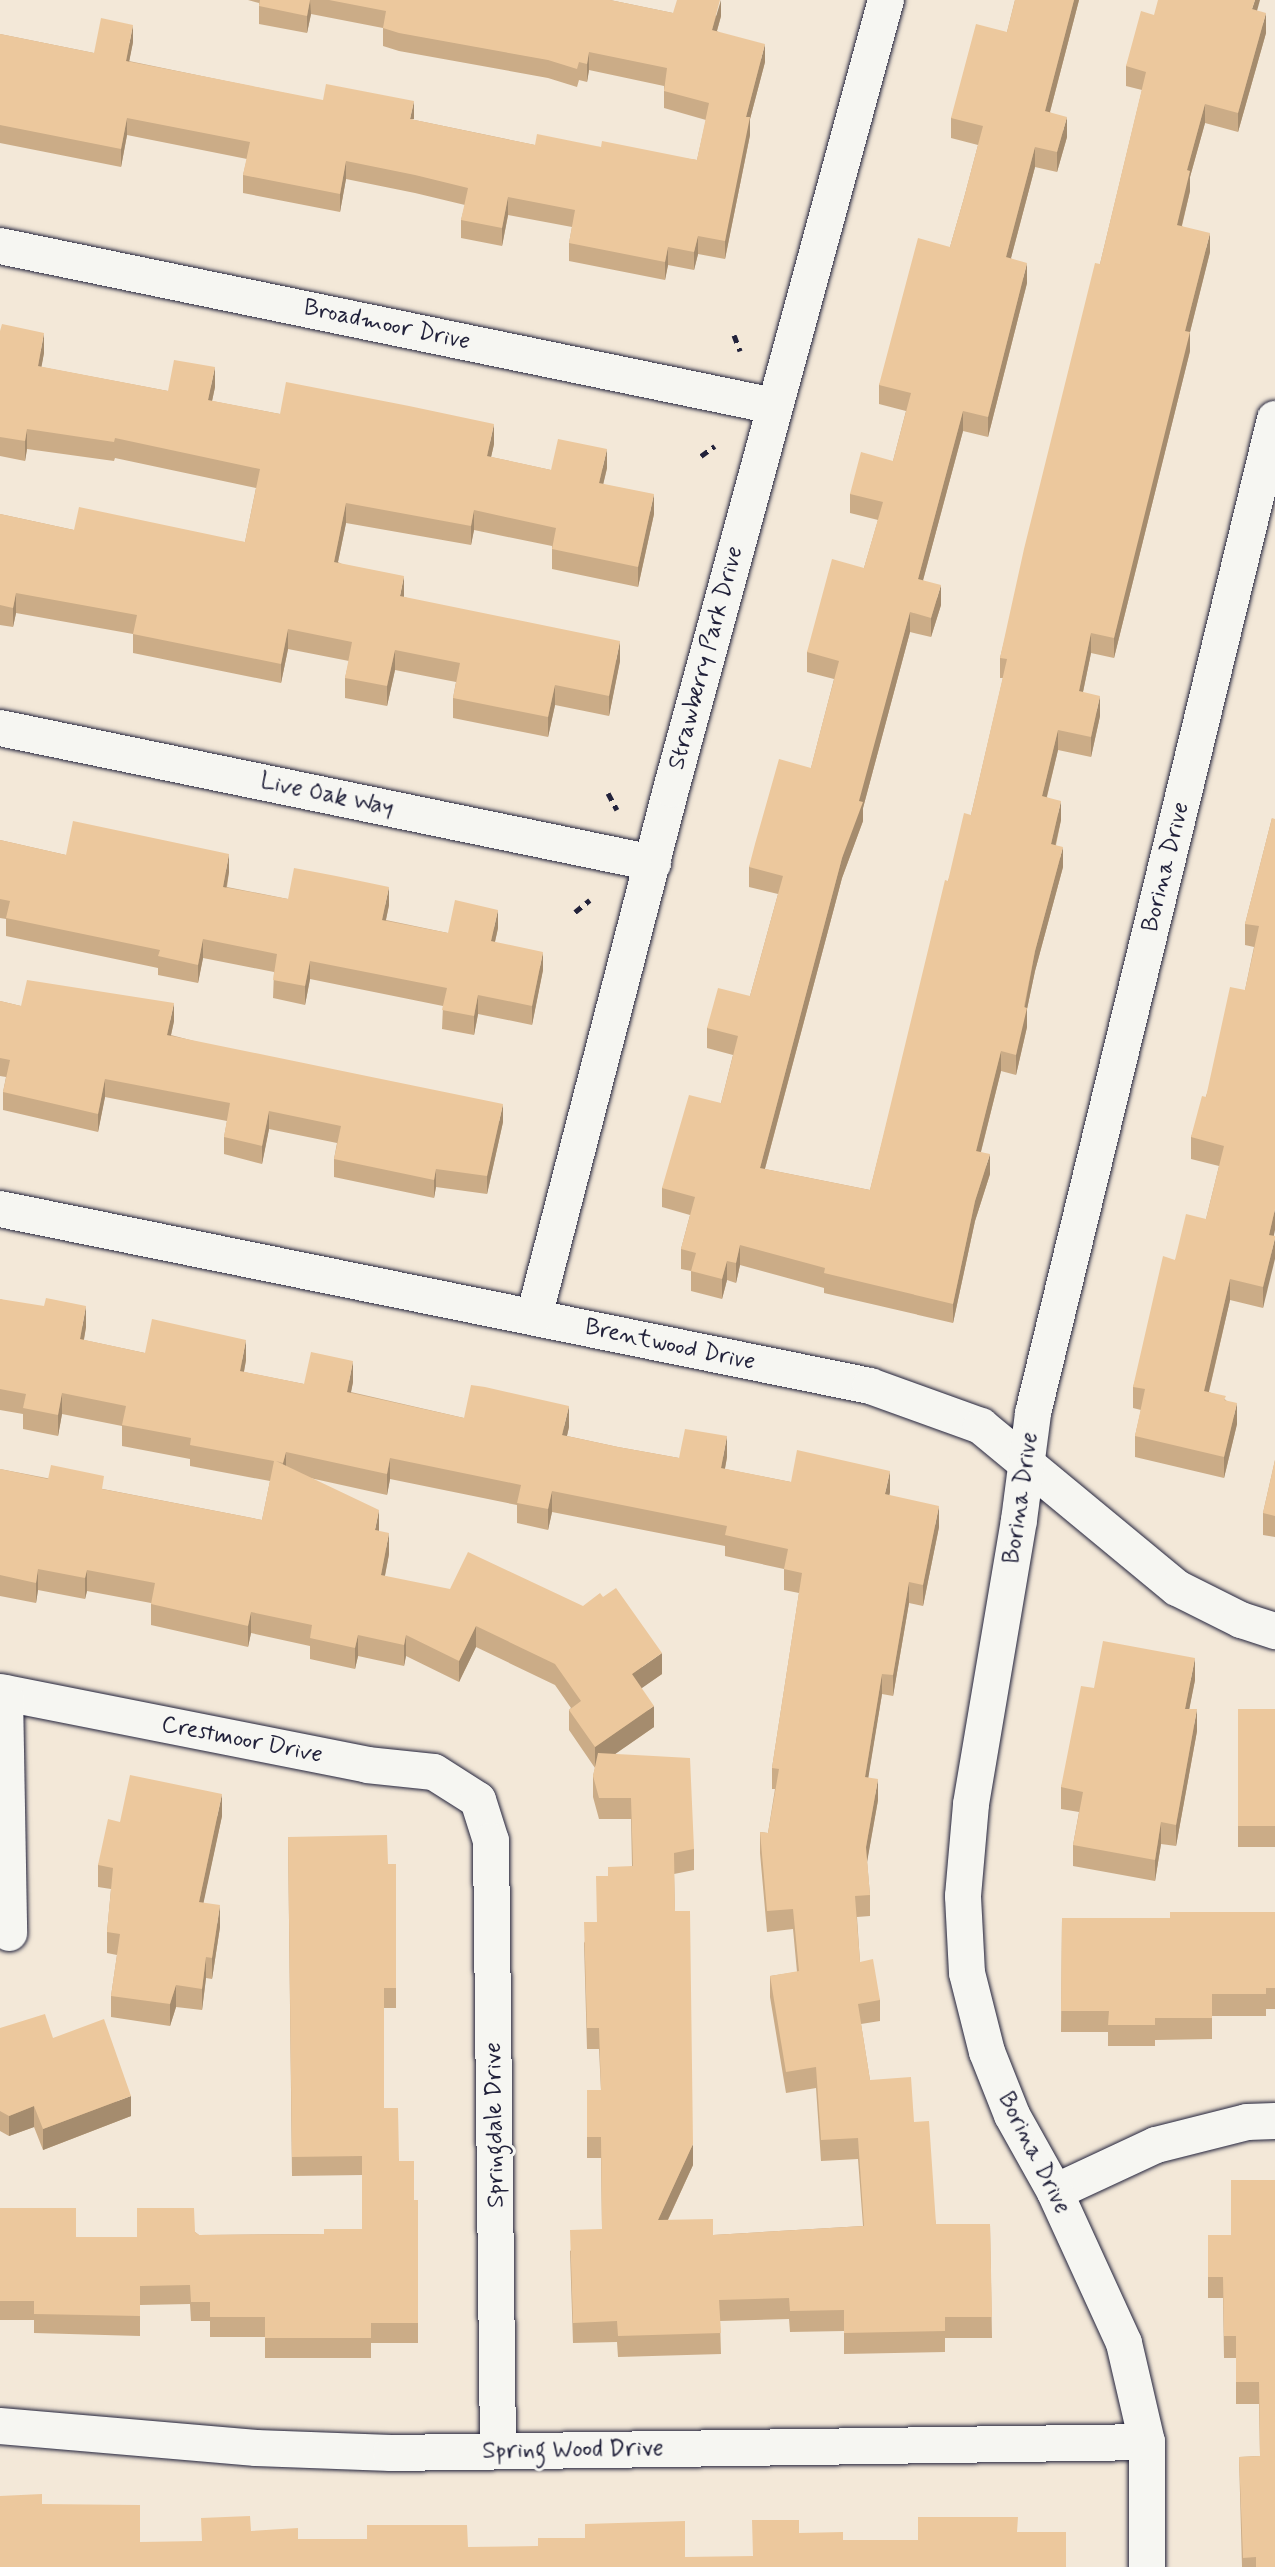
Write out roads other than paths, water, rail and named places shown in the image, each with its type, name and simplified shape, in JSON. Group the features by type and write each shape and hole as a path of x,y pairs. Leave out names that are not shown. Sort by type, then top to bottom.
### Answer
{"street":[{"name":"Strawberry Park Drive","path":"534,1317 544,1268 774,406 886,0"},
{"name":"Broadmoor Drive","path":"0,246 774,406"},
{"name":"Borina Drive","path":"1147,2567 1147,2442 1124,2343 1055,2192 1012,2115 987,2052 967,1973 963,1896 971,1804 1033,1413 1275,419"},
{"name":"Live Oak Way","path":"0,728 653,863"},
{"name":"Brentwood Drive","path":"0,1209 870,1386 970,1420 1027,1462 1177,1588 1241,1620 1275,1631"},
{"path":"3,1692 9,1933"},
{"name":"Crestmoor Drive","path":"3,1692 367,1765 434,1772 478,1800"},
{"name":"Springdale Drive","path":"478,1800 491,1841 498,2451"},
{"path":"1055,2192 1156,2145 1247,2122 1275,2121"},
{"name":"Spring Wood Drive","path":"0,2426 256,2448 391,2453 1147,2442"}]}
